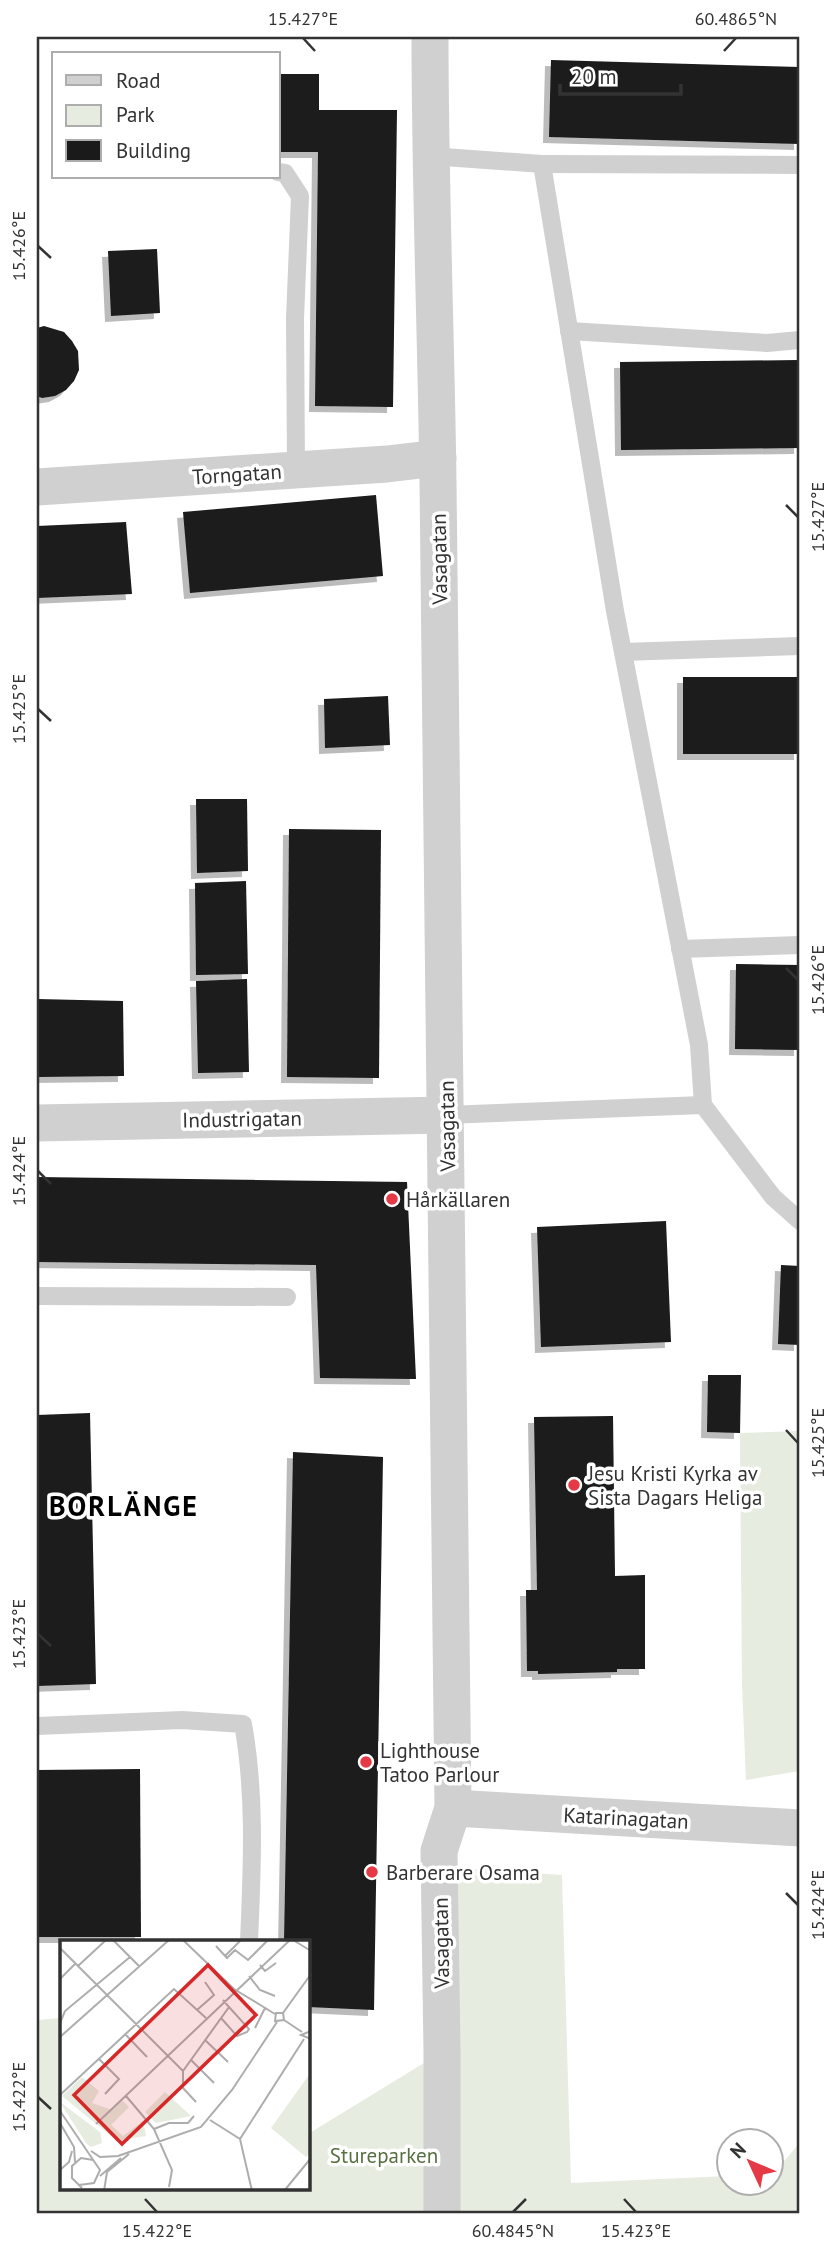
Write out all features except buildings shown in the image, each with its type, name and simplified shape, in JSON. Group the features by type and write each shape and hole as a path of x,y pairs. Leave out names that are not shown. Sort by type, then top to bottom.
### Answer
{"street":[{"name":"Vasagatan","path":"430,37 447,1115 453,1808 439,1851 442,2213"},
{"name":"Torngatan","path":"37,487 387,464 438,458"},
{"name":"Industrigatan","path":"37,1123 447,1115"},
{"name":"Katarinagatan","path":"453,1808 800,1828"}],"lane":[{"path":"430,156 542,163 800,165"},
{"path":"542,163 623,652 699,1045 703,1104 774,1197 800,1221"},
{"path":"280,173 285,173 300,196 295,318 296,470"},
{"path":"569,331 767,343 800,340"},
{"path":"623,652 800,646"},
{"path":"680,949 800,945"},
{"path":"447,1115 703,1104"},
{"path":"37,1296 287,1297"},
{"path":"37,1726 181,1720 243,1724 250,1758 252,1857 249,1940"}],"green space":[{"path":"800,1431 800,1771 746,1780 742,1685 740,1433"},
{"path":"472,1869 562,1875 571,2183 714,2177 714,2198 784,2198 784,2161 798,2145 800,2083 800,2213 449,2213 451,1878"},
{"name":"Stureparken","path":"60,2018 60,2190 310,2190 310,2133 442,2052 442,2213 37,2213 37,2020"}],"place":[{"name":"Hårkällaren","path":"392,1199"},
{"name":"Jesu Kristi Kyrka av Sista Dagars Heliga","path":"574,1485"},
{"name":"Lighthouse Tatoo Parlour","path":"366,1762"},
{"name":"Barberare Osama","path":"372,1872"}],"district":[{"name":"BORLÄNGE","path":"124,1505"}]}
